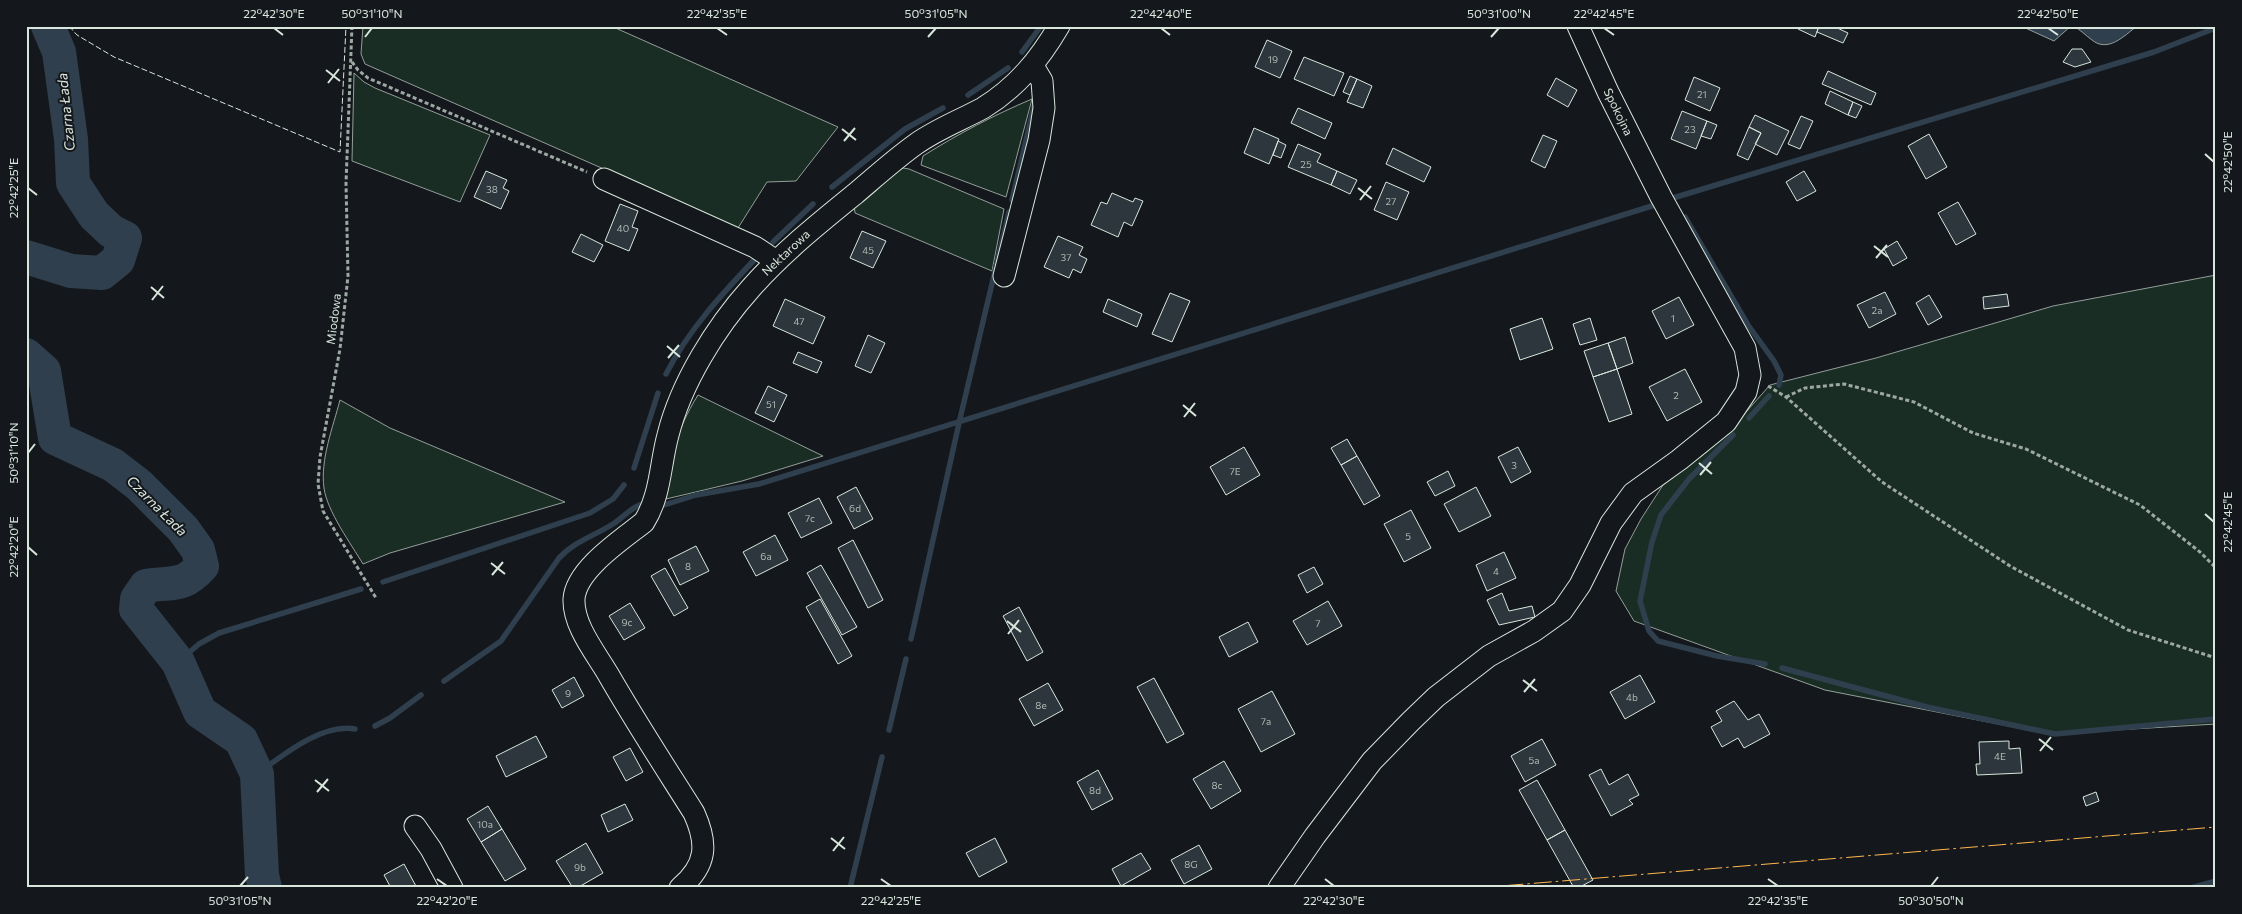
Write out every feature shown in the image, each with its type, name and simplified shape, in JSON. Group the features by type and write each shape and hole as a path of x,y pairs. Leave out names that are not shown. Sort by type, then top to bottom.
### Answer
{"street":[{"name":"Nektarowa","path":"680,888 693,874 700,861 703,851 703,838 700,827 694,813 638,726 577,617 574,598 580,583 588,569 644,522 657,494 671,422 692,375 726,319 750,288 776,261 815,226 914,146 939,130 995,100 1033,66 1059,26"},
{"name":"Spokojna","path":"1578,26 1612,101 1661,197 1745,348 1750,376"},
{"path":"1004,276 1039,140 1044,108 1042,82 1033,66"},
{"path":"604,179 755,247 776,261"},
{"path":"1279,888 1360,777 1411,721 1436,697 1488,656 1534,631 1562,611 1580,585 1611,523 1633,493 1679,460 1726,422 1746,392 1750,376"},
{"path":"415,826 432,849 452,888"}],"path":[{"name":"Miodowa","path":"352,26 346,183 348,276 340,349 320,456 318,484 323,510 376,598"},
{"path":"351,61 368,78 604,179"},
{"path":"1750,376 1786,397 1882,482 2010,566 2128,630 2216,658"},
{"path":"1786,397 1805,388 1844,384 1914,402 1974,433 2026,449 2140,505 2200,552 2216,568"}],"green space":[{"path":"363,26 611,26 838,127 796,181 767,182 738,228 365,64 361,54"},
{"path":"354,73 364,82 375,88 490,135 460,202 352,161"},
{"path":"1032,99 1006,197 921,165 923,156 936,148 990,118"},
{"path":"903,168 1004,209 992,271 855,213 854,205 896,171"},
{"path":"2216,275 2216,724 2049,734 1825,690 1634,621 1616,591 1625,549 1641,519 1663,485 1705,453 1738,421 1770,385 1876,358 2053,306"},
{"path":"698,395 823,456 742,481 666,499 675,445 684,421"},
{"path":"340,400 390,428 565,502 390,553 363,564 334,517 324,488 325,455"}],"water":[{"path":"2021,26 2071,26 2054,41"},
{"path":"2073,26 2137,26 2116,42 2104,45 2098,44"}],"building":[{"path":"1799,26 1819,26 1815,37 1798,29"},
{"path":"1819,26 1833,26 1848,33 1843,43 1817,32"},
{"path":"1267,40 1292,51 1280,78 1255,67"},
{"path":"2072,49 2082,49 2091,62 2075,67 2063,62"},
{"path":"1304,57 1344,73 1334,96 1294,79"},
{"path":"1828,71 1876,93 1871,105 1822,84"},
{"path":"1350,76 1357,79 1350,95 1343,92"},
{"path":"1694,77 1720,88 1710,111 1685,100"},
{"path":"1556,78 1577,90 1568,107 1547,95"},
{"path":"1357,79 1372,86 1363,108 1347,102"},
{"path":"1830,91 1853,102 1848,115 1825,104"},
{"path":"1853,102 1862,106 1856,118 1848,115"},
{"path":"1298,108 1332,123 1325,139 1291,123"},
{"path":"1682,111 1707,121 1696,149 1671,139"},
{"path":"1755,115 1789,131 1777,155 1755,144 1761,133 1749,127"},
{"path":"1801,116 1813,121 1800,149 1788,144"},
{"path":"1707,121 1717,125 1711,139 1701,136"},
{"path":"1749,127 1761,133 1748,160 1737,155"},
{"path":"1254,128 1279,139 1269,164 1244,153"},
{"path":"1929,134 1947,167 1926,179 1908,146"},
{"path":"1543,135 1557,141 1545,168 1531,161"},
{"path":"1278,141 1286,145 1281,158 1273,155"},
{"path":"1298,144 1321,154 1317,162 1337,171 1331,185 1288,167"},
{"path":"1393,148 1431,167 1424,182 1386,164"},
{"path":"486,171 507,180 503,188 509,191 501,209 474,197"},
{"path":"1337,171 1357,180 1350,194 1331,185"},
{"path":"1804,171 1816,191 1797,201 1786,182"},
{"path":"1386,182 1409,192 1397,220 1374,210"},
{"path":"1112,193 1133,202 1135,198 1143,201 1132,226 1124,222 1118,237 1091,225 1101,202 1107,204"},
{"path":"1958,202 1976,234 1956,245 1938,213"},
{"path":"620,204 638,211 632,227 638,229 629,251 605,241"},
{"path":"862,231 886,241 873,268 850,258"},
{"path":"581,234 603,245 594,262 572,252"},
{"path":"1058,236 1083,247 1079,255 1087,259 1081,273 1073,269 1069,278 1044,267"},
{"path":"1897,241 1907,258 1893,266 1884,249"},
{"path":"1885,292 1896,314 1869,328 1857,305"},
{"path":"1170,293 1190,301 1172,342 1152,334"},
{"path":"2007,294 2009,306 1984,309 1983,297"},
{"path":"1929,295 1942,317 1928,325 1916,303"},
{"path":"1679,297 1694,325 1666,339 1652,311"},
{"path":"785,299 825,317 813,344 773,326"},
{"path":"1108,299 1142,314 1137,327 1103,312"},
{"path":"1542,318 1553,349 1520,360 1510,329"},
{"path":"1590,318 1597,340 1580,345 1573,324"},
{"path":"868,335 885,343 871,373 855,366"},
{"path":"1625,337 1633,363 1617,369 1608,343"},
{"path":"1608,343 1617,369 1593,377 1584,351"},
{"path":"798,352 822,362 817,373 793,363"},
{"path":"1617,369 1632,414 1609,422 1593,377"},
{"path":"1685,369 1702,402 1667,421 1649,387"},
{"path":"768,386 787,395 774,422 755,413"},
{"path":"1347,439 1357,456 1341,465 1331,448"},
{"path":"1244,447 1260,475 1226,495 1210,467"},
{"path":"1518,447 1531,472 1511,483 1498,457"},
{"path":"1357,456 1380,496 1364,505 1341,465"},
{"path":"1448,471 1455,486 1435,496 1427,482"},
{"path":"856,487 873,519 854,529 837,497"},
{"path":"1476,487 1491,516 1459,532 1444,504"},
{"path":"819,498 832,523 801,538 788,513"},
{"path":"1411,510 1431,548 1404,562 1384,524"},
{"path":"775,535 788,560 756,576 743,552"},
{"path":"853,540 883,600 868,608 838,548"},
{"path":"696,546 709,571 680,585 668,560"},
{"path":"1504,552 1516,578 1487,591 1476,565"},
{"path":"821,565 857,627 842,635 807,573"},
{"path":"1314,567 1323,584 1307,593 1298,575"},
{"path":"665,568 688,608 674,616 651,576"},
{"path":"1502,593 1509,611 1532,606 1535,617 1499,625 1487,600"},
{"path":"820,599 852,656 838,664 806,607"},
{"path":"1328,601 1342,626 1307,645 1293,621"},
{"path":"630,603 645,628 624,640 609,616"},
{"path":"1019,607 1043,652 1027,661 1003,616"},
{"path":"1248,622 1258,642 1229,657 1219,637"},
{"path":"1640,675 1655,702 1625,719 1610,692"},
{"path":"574,677 584,696 562,708 552,690"},
{"path":"1154,678 1184,734 1167,743 1137,687"},
{"path":"1048,683 1063,710 1034,726 1019,699"},
{"path":"1272,691 1295,734 1261,752 1238,709"},
{"path":"1734,701 1748,720 1759,714 1770,734 1744,748 1738,738 1722,747 1711,727 1722,721 1716,711"},
{"path":"536,736 547,757 506,777 496,756"},
{"path":"1542,739 1556,765 1525,782 1511,756"},
{"path":"2009,741 2009,749 2020,748 2022,773 1977,775 1976,764 1980,764 1979,742"},
{"path":"630,748 643,772 626,781 613,757"},
{"path":"1224,761 1241,791 1211,809 1193,779"},
{"path":"1601,769 1609,785 1628,774 1639,795 1629,800 1633,804 1611,816 1589,775"},
{"path":"1098,770 1113,799 1092,810 1077,782"},
{"path":"1537,780 1565,830 1547,840 1519,790"},
{"path":"2096,792 2099,801 2086,806 2083,797"},
{"path":"625,804 633,820 608,832 601,815"},
{"path":"488,806 502,829 481,842 467,819"},
{"path":"502,829 526,869 505,881 481,842"},
{"path":"1565,830 1593,880 1578,888 1574,888 1547,840"},
{"path":"995,838 1007,862 979,877 966,853"},
{"path":"586,843 603,873 577,888 573,888 556,861"},
{"path":"1199,845 1212,869 1184,884 1171,860"},
{"path":"1141,853 1151,869 1121,886 1112,869"},
{"path":"404,864 417,888 391,888 384,875"}],"waterway":[{"name":"Czarna Łada","path":"26,257 71,271 102,273 118,260 125,238 111,231 94,215 73,183 71,139 59,52 48,26"},
{"path":"1022,52 1041,26"},
{"path":"1673,198 2154,52 2213,29"},
{"path":"968,95 1008,68"},
{"path":"1012,200 1035,102"},
{"path":"832,187 905,129 943,108"},
{"path":"773,242 813,204"},
{"path":"664,505 696,495 759,484 1655,205"},
{"path":"911,639 959,423 1009,212"},
{"path":"1685,217 1748,325 1774,361 1781,375 1779,385"},
{"path":"666,374 696,327 756,258"},
{"name":"Czarna Łada","path":"26,355 44,371 55,438 113,465 139,485 183,529 198,550 202,566 195,573 176,583 146,586 137,599 136,609 178,662 200,712 241,740 257,774 262,875 265,888"},
{"path":"634,468 658,393"},
{"path":"1749,418 1769,396"},
{"path":"1733,435 1689,479 1661,515 1652,542 1640,601 1649,631 1658,641 1717,656 1765,664"},
{"path":"383,582 590,513 613,499 624,485"},
{"path":"444,681 501,641 565,552 613,524 635,507 643,504"},
{"path":"178,662 199,644 219,633 361,589"},
{"path":"889,730 906,659"},
{"path":"1782,668 1927,707 2055,734 2216,719"},
{"path":"375,726 390,718 421,695"},
{"path":"257,774 303,742 316,736 342,728 355,729"},
{"path":"850,888 882,757"},
{"path":"2191,888 2216,881"}],"fence":[{"path":"69,26 77,35 114,57 340,152 346,26"}],"power":[{"path":"1477,888 2216,827"}]}
